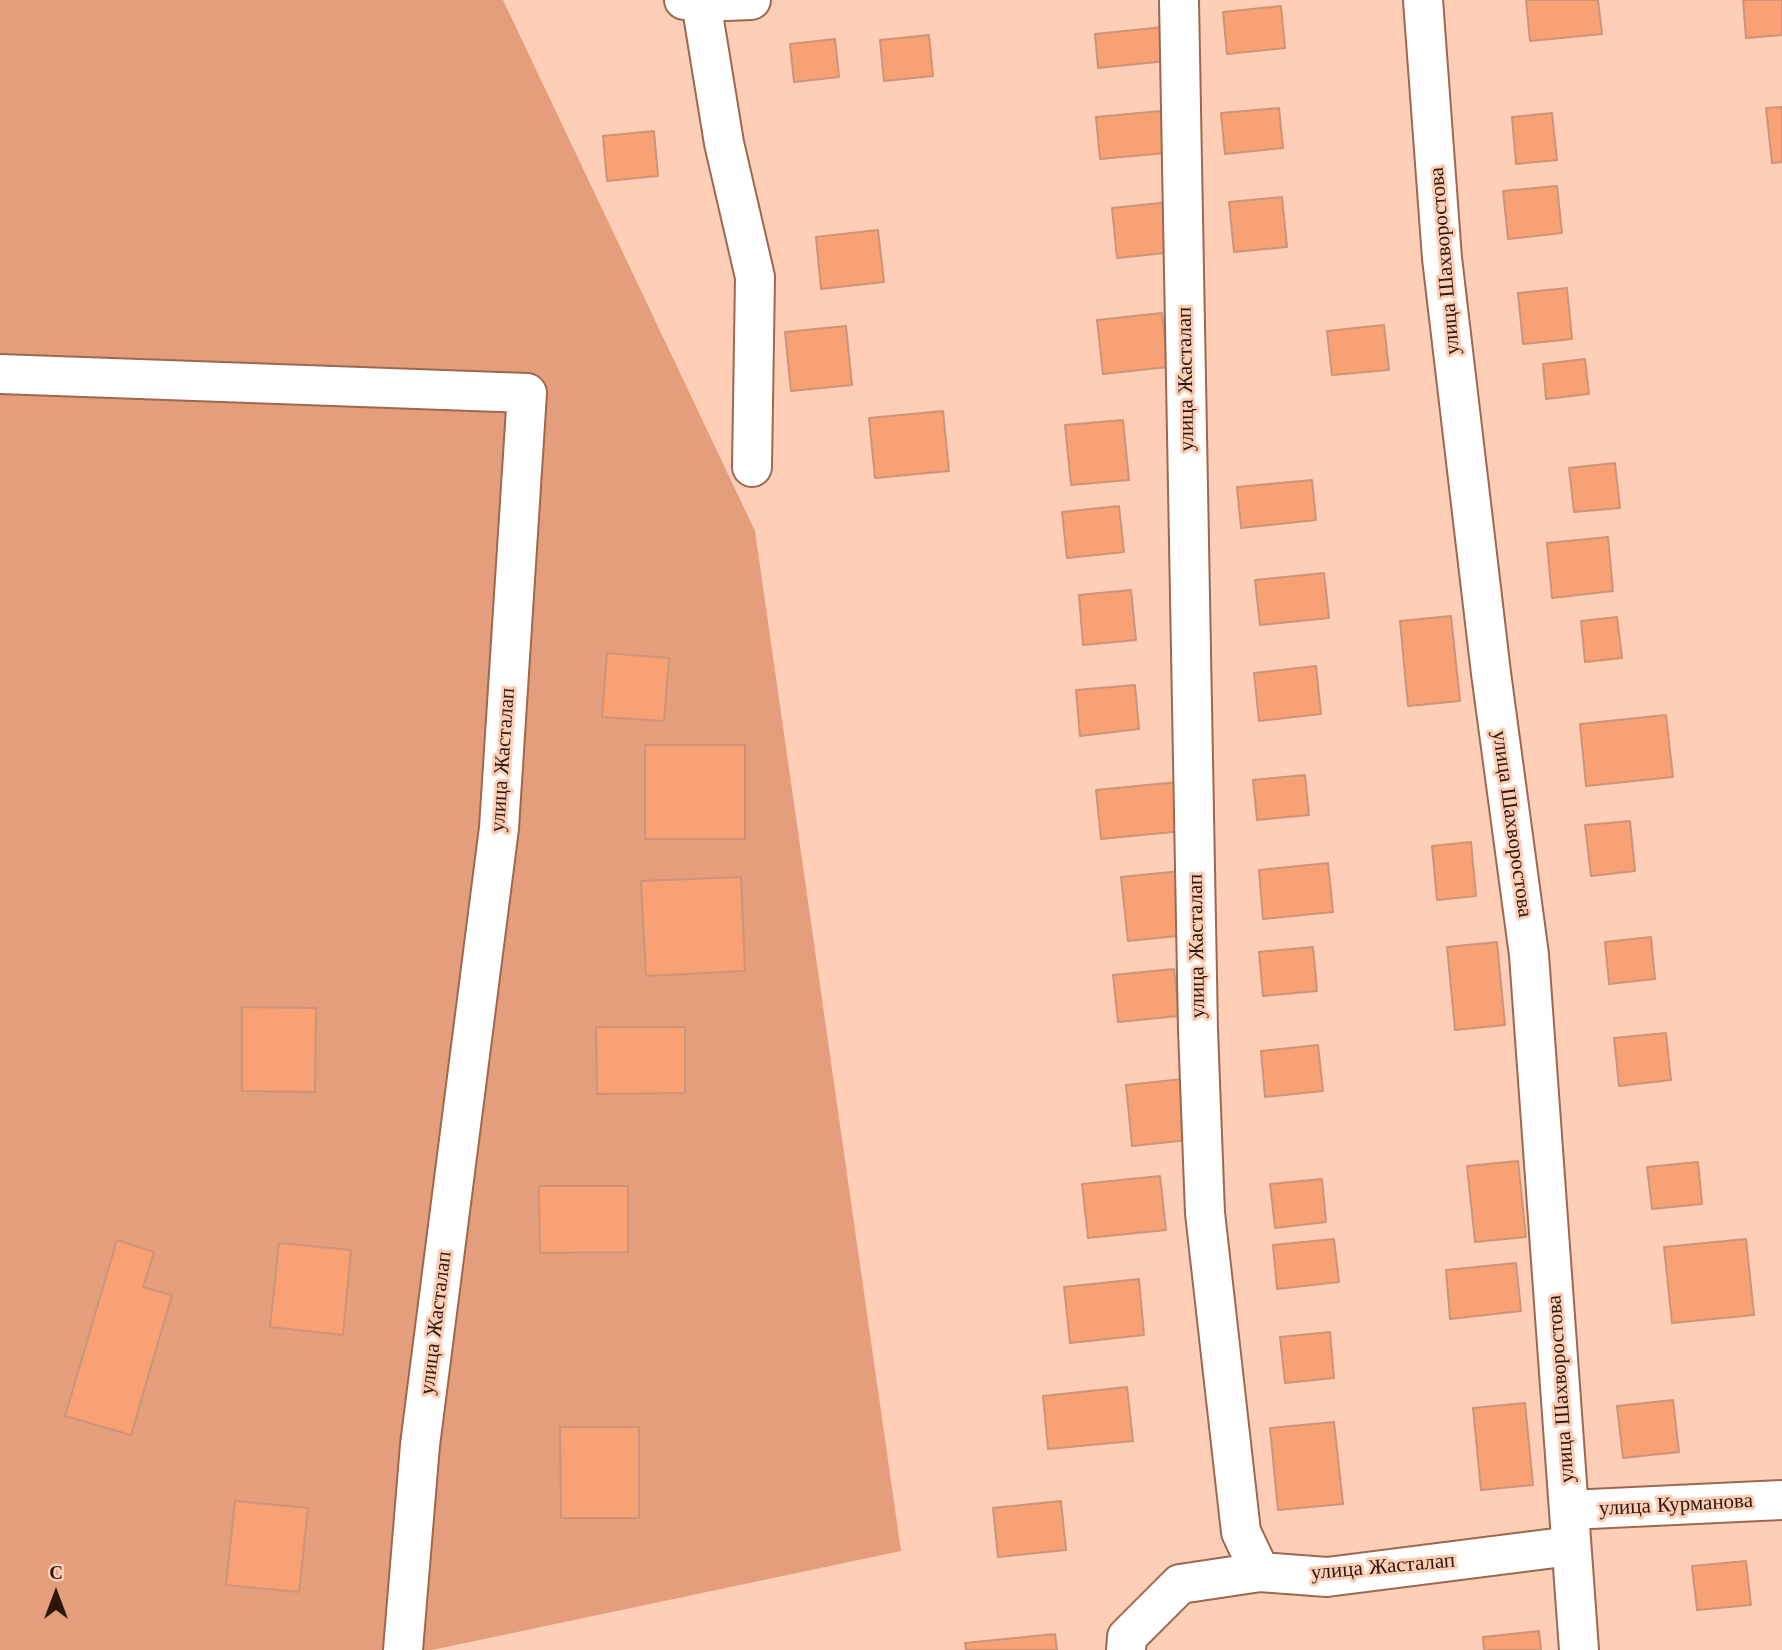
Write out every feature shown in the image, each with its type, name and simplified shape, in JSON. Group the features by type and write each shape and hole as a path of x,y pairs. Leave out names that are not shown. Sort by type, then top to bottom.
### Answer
{"street":[{"path":"751,0 692,1 755,277 752,467"},
{"name":"улица Жасталап","path":"1179,0 1198,1030 1205,1213 1241,1532 1260,1572 1327,1577 1570,1528"},
{"name":"улица Шахворостова","path":"1423,0 1442,258 1491,673 1529,955 1579,1650"},
{"name":"улица Жасталап","path":"0,374 527,393 499,828 420,1445 403,1650"},
{"name":"улица Курманова","path":"1570,1528 1782,1500"},
{"path":"1126,1650 1127,1637 1181,1584 1260,1572"}],"shaded area":[{"path":"0,0 503,0 755,531 901,1551 432,1650 0,1650"}],"building":[{"path":"1526,0 1598,0 1602,34 1530,41"},
{"path":"1743,0 1782,0 1782,35 1746,38"},
{"path":"1281,6 1285,48 1227,54 1223,12"},
{"path":"1164,27 1167,61 1098,68 1095,34"},
{"path":"929,35 933,76 884,81 880,40"},
{"path":"835,39 839,77 794,82 790,44"},
{"path":"1782,107 1782,162 1772,163 1766,108"},
{"path":"1279,108 1283,148 1225,154 1221,113"},
{"path":"1161,111 1166,153 1100,159 1096,117"},
{"path":"1552,113 1557,160 1516,164 1512,117"},
{"path":"654,131 658,176 607,181 603,136"},
{"path":"1557,186 1562,233 1508,239 1503,191"},
{"path":"1282,197 1287,247 1234,252 1229,202"},
{"path":"1170,202 1175,252 1117,258 1112,208"},
{"path":"878,230 884,282 821,289 816,237"},
{"path":"1567,288 1572,339 1523,344 1518,293"},
{"path":"1162,313 1168,367 1103,374 1097,320"},
{"path":"1384,325 1389,370 1332,375 1327,331"},
{"path":"846,326 852,385 791,391 785,332"},
{"path":"1585,359 1589,394 1546,399 1543,364"},
{"path":"943,411 949,471 875,478 869,418"},
{"path":"1123,420 1129,480 1071,485 1065,425"},
{"path":"1615,463 1620,508 1574,512 1569,468"},
{"path":"1312,480 1316,520 1241,528 1237,487"},
{"path":"1119,506 1124,552 1067,558 1062,512"},
{"path":"1608,537 1613,591 1552,598 1547,543"},
{"path":"1324,573 1329,618 1260,625 1255,580"},
{"path":"1131,590 1136,640 1083,645 1079,595"},
{"path":"1451,616 1460,701 1408,706 1400,621"},
{"path":"1617,617 1622,658 1585,662 1581,621"},
{"path":"607,653 669,658 664,721 602,717"},
{"path":"1316,666 1321,714 1259,721 1254,673"},
{"path":"1135,685 1139,729 1080,736 1076,690"},
{"path":"1666,715 1673,777 1586,786 1580,724"},
{"path":"645,745 745,745 745,839 645,839"},
{"path":"1305,775 1309,815 1257,820 1253,780"},
{"path":"1178,782 1183,831 1101,839 1096,790"},
{"path":"1630,821 1635,871 1591,876 1585,825"},
{"path":"1471,842 1476,896 1437,900 1432,846"},
{"path":"1328,863 1333,912 1263,919 1259,870"},
{"path":"1181,871 1188,935 1128,941 1121,877"},
{"path":"741,877 745,971 646,976 641,881"},
{"path":"1651,937 1655,979 1609,984 1605,942"},
{"path":"1497,942 1505,1025 1455,1030 1447,947"},
{"path":"1313,947 1317,991 1263,996 1259,952"},
{"path":"1174,969 1179,1016 1118,1022 1113,975"},
{"path":"242,1007 316,1008 315,1092 242,1091"},
{"path":"596,1027 685,1027 685,1093 597,1094"},
{"path":"1666,1033 1671,1080 1619,1086 1614,1038"},
{"path":"1318,1045 1323,1091 1265,1097 1261,1051"},
{"path":"1183,1079 1189,1140 1132,1146 1126,1085"},
{"path":"1518,1161 1526,1237 1475,1242 1467,1166"},
{"path":"1698,1162 1702,1204 1652,1209 1647,1167"},
{"path":"1160,1176 1166,1230 1088,1238 1082,1184"},
{"path":"1322,1179 1326,1222 1275,1228 1270,1184"},
{"path":"539,1186 628,1186 628,1252 540,1253"},
{"path":"1334,1239 1339,1282 1277,1289 1273,1245"},
{"path":"1746,1239 1754,1315 1672,1323 1664,1247"},
{"path":"117,1240 154,1252 143,1287 172,1295 131,1435 65,1416"},
{"path":"279,1243 351,1250 343,1335 270,1327"},
{"path":"1516,1263 1521,1311 1450,1319 1446,1270"},
{"path":"1139,1279 1144,1335 1070,1343 1064,1287"},
{"path":"1330,1332 1334,1378 1285,1383 1280,1337"},
{"path":"1127,1387 1133,1441 1048,1449 1043,1396"},
{"path":"1673,1400 1679,1452 1623,1458 1617,1406"},
{"path":"1525,1403 1533,1485 1481,1490 1473,1408"},
{"path":"1334,1422 1343,1504 1278,1510 1270,1428"},
{"path":"560,1427 639,1427 639,1518 561,1518"},
{"path":"235,1501 308,1508 299,1592 226,1585"},
{"path":"1061,1501 1066,1550 998,1557 993,1508"},
{"path":"1746,1561 1751,1605 1697,1610 1692,1566"},
{"path":"1539,1631 1541,1650 1484,1650 1483,1637"},
{"path":"1055,1634 1057,1650 966,1650 965,1643"}]}
